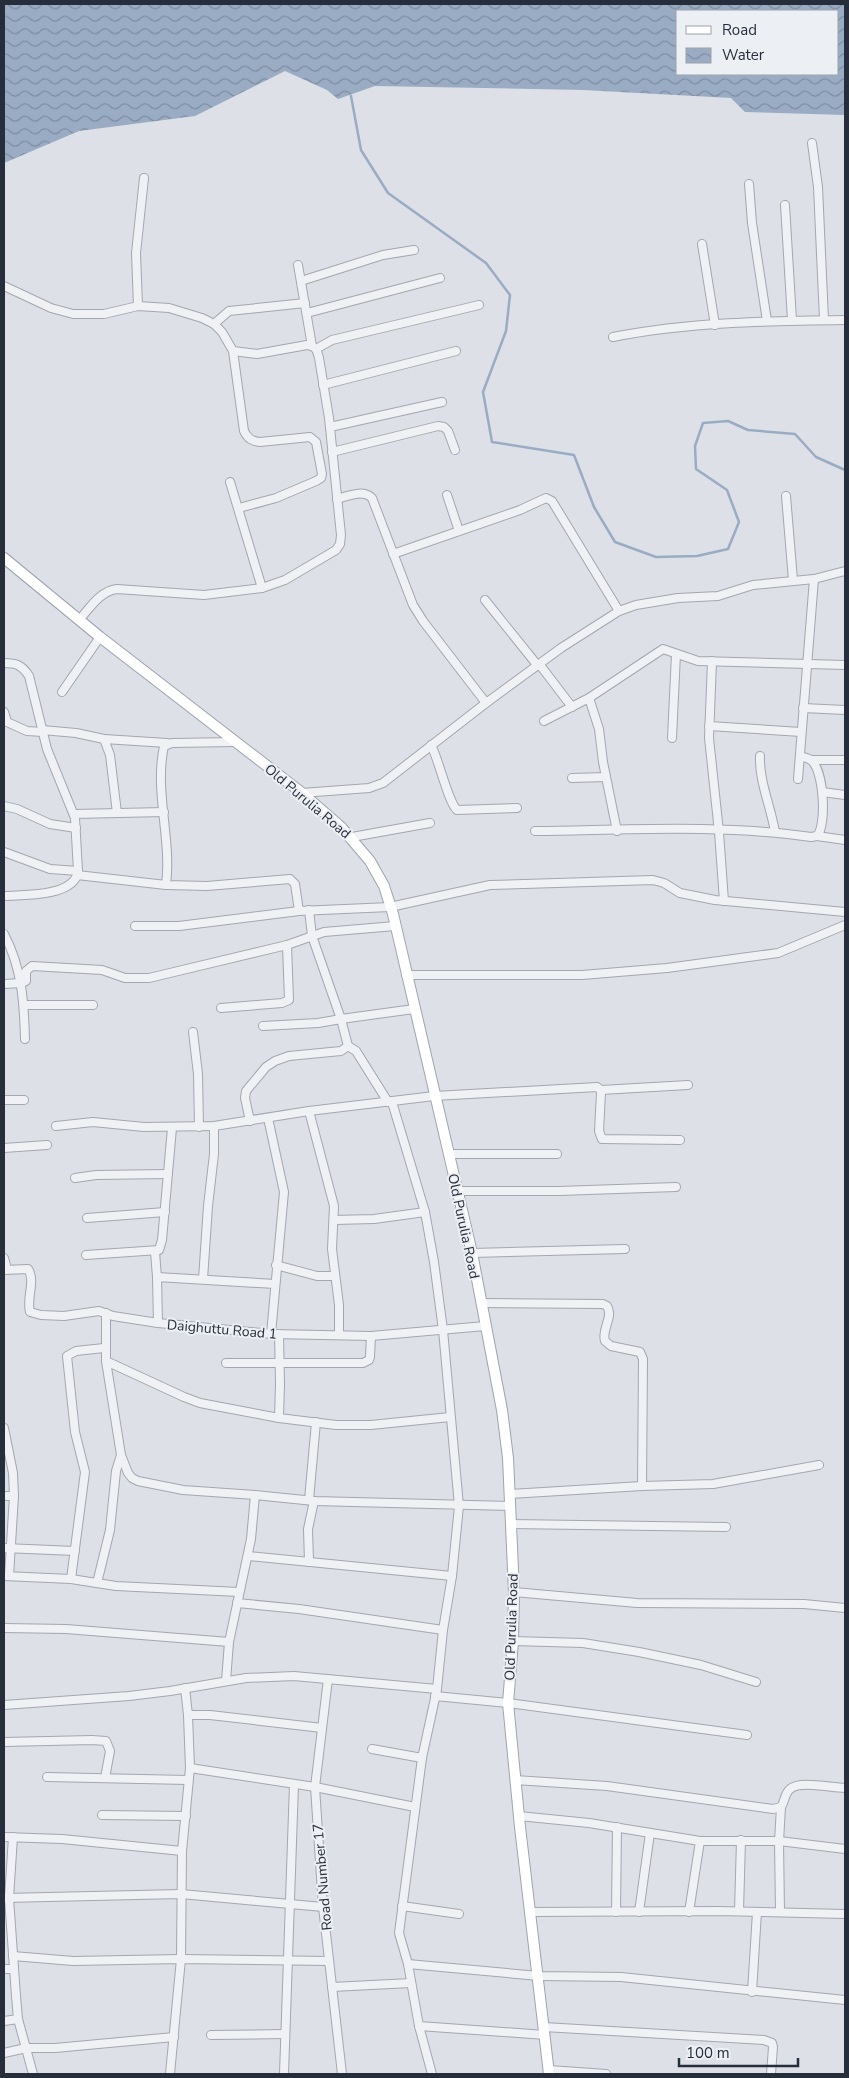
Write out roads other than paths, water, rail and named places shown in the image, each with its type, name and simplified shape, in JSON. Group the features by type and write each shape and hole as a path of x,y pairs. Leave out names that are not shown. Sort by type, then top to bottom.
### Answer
{"main road":[{"name":"Old Purulia Road","path":"4,558 79,620 302,794 352,837 370,861 384,886 472,1253 502,1410 508,1458 514,1592 513,1641 508,1703 515,1780 549,2072"}],"street":[{"path":"812,143 818,187 824,320"},
{"path":"138,306 136,253 144,178"},
{"path":"748,184 767,321"},
{"path":"786,205 792,320"},
{"path":"702,244 715,325"},
{"path":"301,281 383,256 414,250"},
{"path":"79,620 102,594 109,590 204,595 262,588 285,580 336,550 340,544 341,535 330,427 298,265"},
{"path":"307,313 440,278"},
{"path":"4,286 51,308 73,314 104,314 138,306 169,308 202,318 214,324 222,332 233,351 246,436 260,442 310,437 316,442 322,474 321,478 316,481 276,498 239,508"},
{"path":"214,324 229,311 305,303"},
{"path":"233,351 257,354 307,345 314,347 332,340 479,305"},
{"path":"612,337 646,330 767,321 845,320"},
{"path":"323,384 456,351"},
{"path":"330,427 442,402"},
{"path":"332,452 438,426 444,427 448,431 455,450"},
{"path":"230,482 262,588"},
{"path":"337,499 357,494 368,494 374,502 405,586 418,613 486,703"},
{"path":"447,495 459,531"},
{"path":"786,496 793,580"},
{"path":"393,554 520,510 546,498 552,501 619,611"},
{"path":"302,794 376,787 561,648 619,611 661,601 718,596 753,585 814,579 845,571"},
{"path":"798,779 814,579"},
{"path":"484,600 538,666 540,665 572,707"},
{"path":"62,692 100,636"},
{"path":"544,721 589,698 659,650 667,650 698,661 845,665"},
{"path":"672,738 676,654"},
{"path":"712,661 709,726 724,901"},
{"path":"4,662 18,664 29,676 47,749 74,814 77,873 72,882 49,893 4,896"},
{"path":"589,698 599,729 616,830"},
{"path":"803,708 845,710"},
{"path":"4,712 7,722 27,731 76,733 104,739 167,743 235,742"},
{"path":"709,726 802,732"},
{"path":"104,739 110,755 117,813"},
{"path":"166,885 168,858 161,780 163,750 167,743"},
{"path":"431,745 441,767 450,800 458,810 517,808"},
{"path":"760,756 761,778 771,808 775,832"},
{"path":"800,756 811,760 845,760"},
{"path":"811,760 816,767 822,792 823,825 817,836"},
{"path":"572,778 606,777"},
{"path":"822,792 845,795"},
{"path":"4,806 16,809 50,824 76,828"},
{"path":"74,814 164,812"},
{"path":"352,837 430,823"},
{"path":"536,832 616,830 775,832 845,840"},
{"path":"4,852 50,869 166,885 208,886 290,879 295,884 299,911"},
{"path":"135,926 179,926 309,910 390,907 490,885 653,880 680,893 724,901 845,912"},
{"path":"309,910 312,936 341,1018 348,1046 356,1051 388,1102 392,1102"},
{"path":"4,984 26,981 28,968 32,966 102,970 125,978 137,979 287,945 312,936 339,930 395,926"},
{"path":"406,975 582,975 667,968 778,953 845,926"},
{"path":"4,934 11,948 22,983 25,1039"},
{"path":"221,1008 282,1003 289,1000 287,945"},
{"path":"24,1005 93,1005"},
{"path":"263,1026 318,1023 341,1018 414,1009"},
{"path":"193,1032 198,1074 199,1127"},
{"path":"250,1121 246,1092 266,1067 275,1061 289,1056 341,1051 348,1046"},
{"path":"56,1126 92,1122 144,1127 199,1127 308,1111 434,1096 597,1087 601,1090 688,1085"},
{"path":"601,1090 599,1132 602,1139 680,1140"},
{"path":"4,1100 24,1100"},
{"path":"392,1102 425,1212 443,1330 459,1506 452,1576 443,1630 436,1692 422,1758 398,1933 408,1964 419,2026 432,2074"},
{"path":"308,1111 331,1191 334,1220 332,1249 339,1305 339,1335"},
{"path":"268,1118 284,1192 275,1284 275,1334 280,1364 279,1418"},
{"path":"203,1279 214,1154 214,1126"},
{"path":"86,1255 155,1252 162,1246 172,1128"},
{"path":"4,1148 47,1145"},
{"path":"448,1154 557,1154"},
{"path":"75,1178 96,1174 168,1174"},
{"path":"458,1191 559,1191 676,1187"},
{"path":"88,1218 165,1212"},
{"path":"334,1220 374,1219 425,1212"},
{"path":"472,1253 625,1249"},
{"path":"155,1252 158,1323"},
{"path":"4,1258 5,1269"},
{"path":"276,1265 317,1276 336,1276"},
{"name":"Daighuttu Road 1","path":"5,1269 28,1269 30,1273 29,1306 30,1312 34,1314 64,1316 92,1312 106,1313 113,1316 158,1323 275,1334 370,1336 485,1326"},
{"path":"157,1277 275,1284"},
{"path":"481,1303 603,1304 608,1306 610,1314 604,1334 605,1342 611,1346 640,1352 643,1359 642,1486"},
{"path":"106,1313 104,1348 121,1455 128,1473 138,1481 183,1490 312,1500 459,1506 510,1506"},
{"path":"226,1363 363,1363 369,1360 370,1357 370,1336"},
{"path":"71,1579 85,1472 75,1432 67,1356 76,1351 104,1348"},
{"path":"106,1361 200,1403 279,1418 371,1425 450,1417"},
{"path":"309,1562 308,1529 312,1500 316,1422"},
{"path":"4,1428 13,1473 14,1496 7,1548 6,1576 239,1592"},
{"path":"97,1583 110,1530 116,1471 121,1455"},
{"path":"510,1494 713,1484 819,1465"},
{"path":"4,1496 14,1496"},
{"path":"226,1681 229,1642 248,1556 255,1496"},
{"path":"510,1524 726,1527"},
{"path":"7,1548 75,1551"},
{"path":"248,1556 452,1576"},
{"path":"514,1592 637,1603 804,1604 845,1608"},
{"path":"237,1603 299,1609 443,1630"},
{"path":"4,1628 66,1628 229,1642"},
{"path":"513,1641 583,1643 639,1652 701,1665 756,1682"},
{"path":"4,1705 129,1696 246,1678 294,1676 436,1692 747,1735"},
{"name":"Road Number 17","path":"328,1680 315,1787 323,1907 342,2074"},
{"path":"170,2074 181,1959 182,1851 190,1768 185,1688"},
{"path":"188,1715 210,1715 322,1728"},
{"path":"4,1742 92,1740 106,1742 110,1751 105,1778"},
{"path":"372,1749 422,1758"},
{"path":"190,1768 315,1787 415,1807"},
{"path":"47,1777 188,1780"},
{"path":"515,1780 607,1786 773,1808 781,1807"},
{"path":"284,2074 294,1784"},
{"path":"780,1912 779,1841 781,1807 787,1792 796,1786 803,1785 845,1788"},
{"path":"102,1815 186,1816"},
{"path":"519,1816 561,1819 700,1841 779,1841 845,1849"},
{"path":"616,1912 617,1827"},
{"path":"639,1912 650,1834"},
{"path":"4,1837 62,1839 182,1851"},
{"path":"13,1837 7,1898 7,1929 13,1956 18,2019 33,2074"},
{"path":"739,1912 741,1840"},
{"path":"689,1912 700,1841"},
{"path":"7,1898 181,1894 323,1907"},
{"path":"402,1906 459,1914"},
{"path":"530,1912 780,1912 845,1914"},
{"path":"752,1992 756,1912"},
{"path":"13,1956 73,1962 181,1959 329,1961"},
{"path":"408,1964 539,1976 621,1977 752,1992 845,2000"},
{"path":"4,1969 14,1969"},
{"path":"332,1987 412,1983"},
{"path":"4,2021 18,2019"},
{"path":"419,2026 764,2040 774,2047 770,2074"},
{"path":"211,2035 285,2034"},
{"path":"4,2053 26,2048 64,2047 174,2037"},
{"path":"549,2072 606,2074"}],"water":[{"path":"4,4 845,4 845,115 745,112 731,98 583,90 375,86 338,99 327,90 285,71 195,116 79,131 4,163"}],"waterway":[{"path":"351,96 361,150 388,193 486,263 510,295 506,331 483,392 492,442 574,455 594,507 615,542 656,557 697,556 728,549 739,522 727,490 696,469 695,446 703,423 728,421 748,430 795,434 816,457 845,470"}]}
